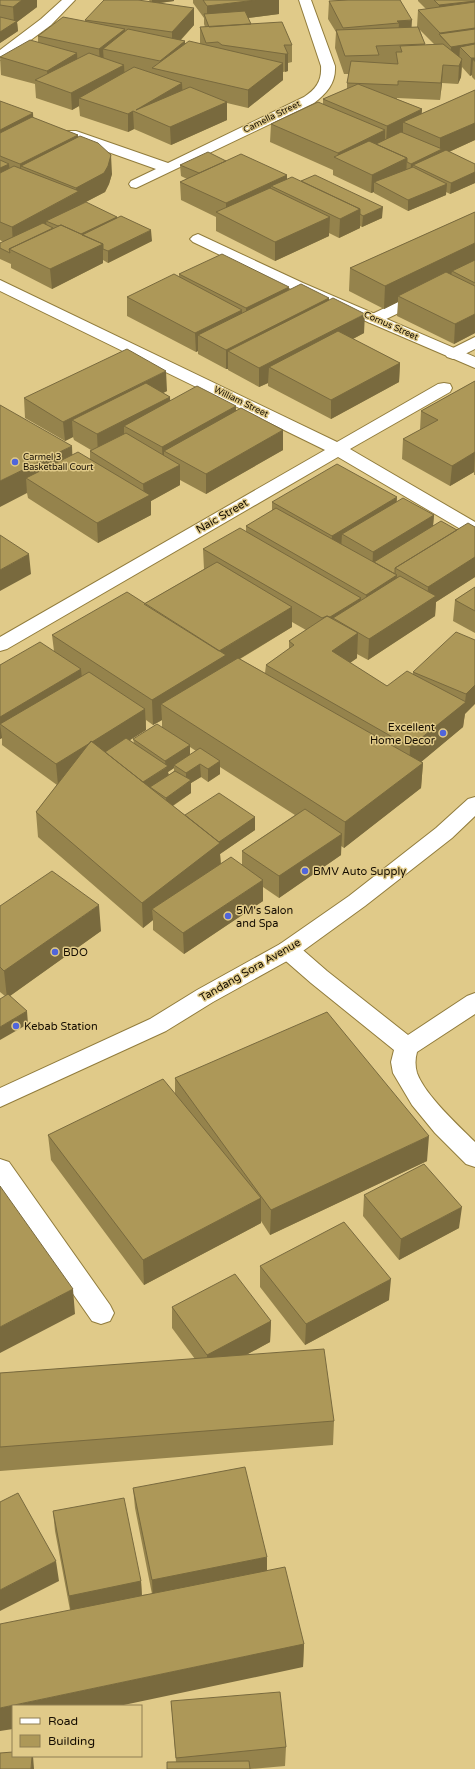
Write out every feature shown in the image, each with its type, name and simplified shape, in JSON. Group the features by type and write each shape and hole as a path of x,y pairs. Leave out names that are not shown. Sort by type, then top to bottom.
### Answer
{"street":[{"path":"0,56 46,22 69,0"},
{"name":"Camella Street","path":"136,184 309,100 325,86 328,66 305,0"},
{"path":"58,130 168,168"},
{"name":"Cornus Street","path":"198,239 297,286 475,363"},
{"path":"374,319 475,270"},
{"name":"William Street","path":"0,285 337,449 475,530"},
{"path":"453,354 475,342"},
{"name":"Naic Street","path":"0,645 444,388"},
{"name":"Tandang Sora Avenue","path":"0,1098 158,1025 205,996 288,950 376,886 444,833 475,804"},
{"path":"288,950 319,977 407,1047"},
{"path":"475,1002 407,1047 403,1063 408,1081 436,1118 475,1157"},
{"path":"0,1169 101,1313"}],"building":[{"path":"0,0 22,0 13,7 0,5"},
{"path":"104,0 138,0 194,8 172,32 85,20"},
{"path":"203,0 256,0 207,6"},
{"path":"400,0 412,20 397,21 399,23 343,28 329,1"},
{"path":"434,0 475,0 475,1 439,5"},
{"path":"475,2 475,28 440,33 418,10"},
{"path":"245,11 251,24 209,27 204,14"},
{"path":"0,17 17,21 0,32"},
{"path":"63,17 125,29 99,49 38,36"},
{"path":"282,22 292,45 284,45 288,54 222,45 218,42 206,43 200,27"},
{"path":"418,27 425,44 376,46 379,55 345,56 336,30"},
{"path":"128,29 185,41 160,61 103,49"},
{"path":"475,29 475,43 451,47 439,34"},
{"path":"30,40 77,53 47,71 0,57"},
{"path":"189,41 283,63 248,90 152,68"},
{"path":"443,44 462,59 459,66 443,65 441,83 398,81 398,85 347,83 351,61 398,64 396,52 402,52 400,46"},
{"path":"475,44 475,58 471,58 460,47"},
{"path":"89,53 124,65 71,93 35,80"},
{"path":"134,67 182,83 136,110 190,87 227,102 170,127 133,111 128,114 79,98"},
{"path":"358,84 422,109 387,126 323,99"},
{"path":"475,90 475,123 440,138 403,122"},
{"path":"0,101 33,113 0,130"},
{"path":"318,102 385,130 338,153 271,124"},
{"path":"32,117 78,135 20,164 0,156 0,133"},
{"path":"401,132 442,149 411,164 407,162 407,158 376,144"},
{"path":"80,136 98,143 111,155 104,173 76,188 21,166"},
{"path":"369,141 407,158 372,175 334,157"},
{"path":"446,150 475,164 475,172 451,183 413,165"},
{"path":"208,152 226,161 199,173 180,165"},
{"path":"241,154 287,175 226,203 180,182"},
{"path":"0,160 9,164 0,168"},
{"path":"14,166 79,191 12,227 0,222 0,173"},
{"path":"413,167 447,184 408,200 374,182"},
{"path":"315,175 383,207 363,216 360,214 360,209 301,181"},
{"path":"292,177 360,209 340,219 271,186"},
{"path":"270,188 330,217 275,242 216,212"},
{"path":"86,202 117,217 81,234 61,225 58,226 46,221"},
{"path":"475,212 475,243 385,286 350,268"},
{"path":"121,216 151,230 108,251 103,249 103,244 82,235"},
{"path":"43,223 53,228 9,249 10,253 0,248 0,243"},
{"path":"61,225 103,244 50,269 9,249"},
{"path":"222,254 289,287 246,308 179,274"},
{"path":"475,260 475,283 452,271"},
{"path":"446,272 475,286 475,314 455,324 398,296"},
{"path":"174,274 242,310 195,333 127,297"},
{"path":"301,284 329,298 226,350 198,335"},
{"path":"333,298 365,314 259,368 228,351"},
{"path":"338,331 400,363 331,400 269,367"},
{"path":"127,349 166,371 63,422 24,398"},
{"path":"475,381 475,452 452,466 403,439 438,420 421,411"},
{"path":"146,383 170,397 97,434 72,420"},
{"path":"197,386 236,406 162,447 124,426"},
{"path":"0,405 72,446 0,481"},
{"path":"241,408 283,430 206,474 164,451"},
{"path":"126,433 180,465 143,484 90,451"},
{"path":"78,452 150,495 97,523 26,478"},
{"path":"337,464 397,497 332,536 272,502"},
{"path":"403,498 434,515 373,552 342,534"},
{"path":"276,508 397,575 366,595 246,526"},
{"path":"441,521 457,530 395,568 395,574 374,562"},
{"path":"468,523 475,527 475,557 428,587 395,568"},
{"path":"240,528 361,598 330,617 327,616 322,618 203,549"},
{"path":"0,535 29,554 0,570"},
{"path":"217,562 292,607 219,651 144,604"},
{"path":"400,576 436,596 369,639 333,618"},
{"path":"475,587 475,611 455,600"},
{"path":"127,592 226,655 152,700 52,635"},
{"path":"327,616 358,633 332,651 387,686 407,671 466,702 410,747 266,665 294,645 289,641"},
{"path":"456,632 475,640 475,685 466,694 413,672"},
{"path":"40,642 81,669 0,717 0,665"},
{"path":"238,658 423,763 345,822 161,704"},
{"path":"89,672 145,709 56,764 0,724"},
{"path":"157,724 190,745 165,761 133,739"},
{"path":"126,738 168,766 143,782 105,752"},
{"path":"91,741 220,843 142,903 36,812"},
{"path":"200,748 220,761 208,769 200,764 186,773 174,765"},
{"path":"175,771 191,780 166,798 150,787"},
{"path":"219,793 255,817 219,842 185,815"},
{"path":"305,809 342,834 279,876 242,851"},
{"path":"231,857 263,880 183,933 152,909"},
{"path":"52,871 99,905 4,971 0,967 0,906"},
{"path":"8,994 27,1011 0,1027 0,999"},
{"path":"327,1012 429,1136 271,1210 175,1078"},
{"path":"163,1079 261,1198 143,1260 48,1135"},
{"path":"424,1164 462,1207 401,1239 364,1195"},
{"path":"0,1186 73,1289 0,1327"},
{"path":"344,1222 391,1279 306,1324 260,1266"},
{"path":"235,1274 271,1321 207,1355 172,1307"},
{"path":"324,1349 334,1421 0,1447 0,1373"},
{"path":"245,1467 267,1557 152,1580 133,1488"},
{"path":"18,1493 56,1561 0,1590 0,1502"},
{"path":"124,1498 141,1581 69,1596 53,1511"},
{"path":"285,1567 304,1644 0,1708 0,1624"},
{"path":"280,1692 286,1747 176,1758 171,1701"},
{"path":"12,1752 12,1757 32,1757 31,1769 0,1769 0,1753"},
{"path":"249,1761 250,1769 167,1769 167,1762"}],"place":[{"name":"Carmel 3 Basketball Court","path":"15,462"},
{"name":"Excellent Home Decor","path":"443,733"},
{"name":"BMV Auto Supply","path":"305,871"},
{"name":"5M's Salon and Spa","path":"228,916"},
{"name":"BDO","path":"55,952"},
{"name":"Kebab Station","path":"16,1026"}]}
